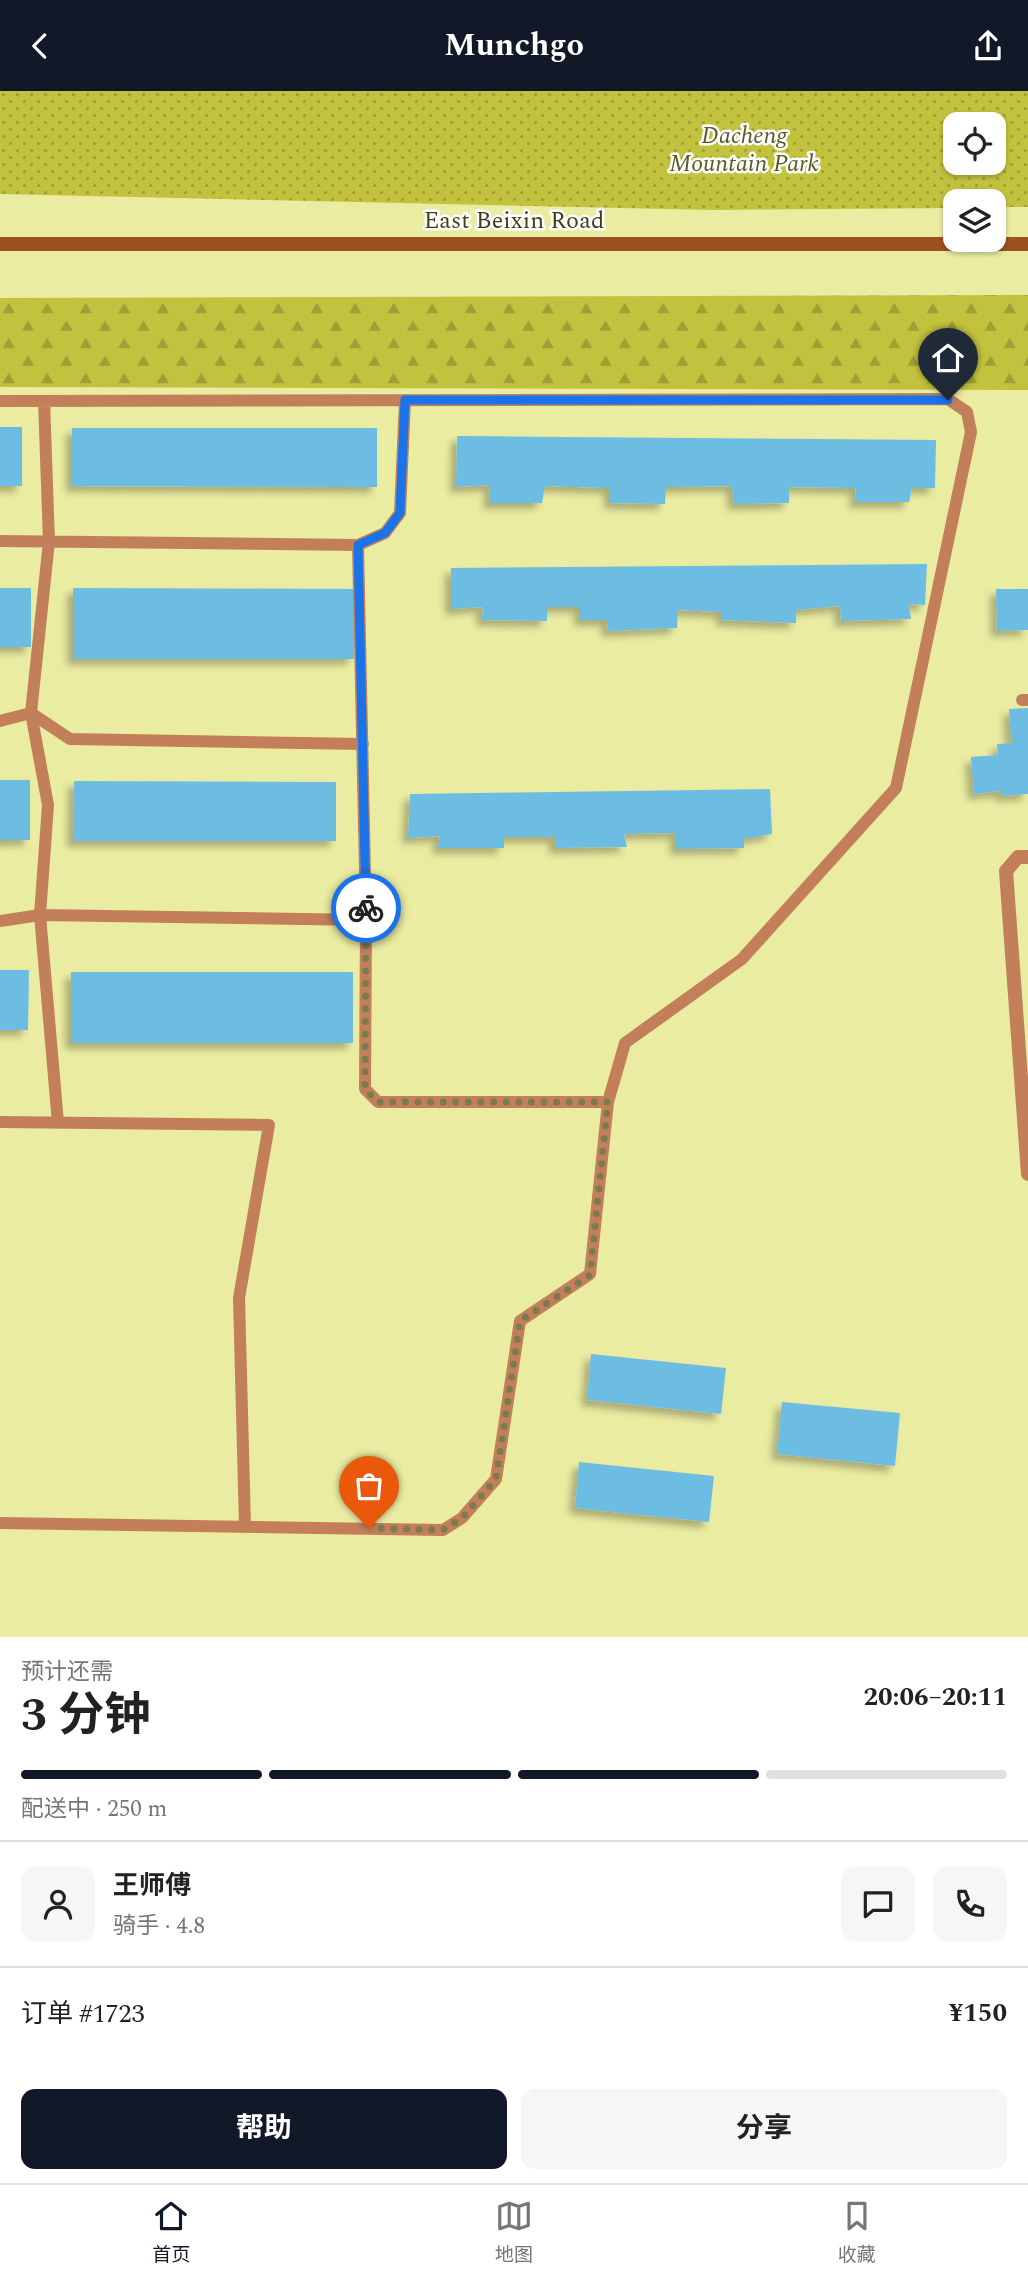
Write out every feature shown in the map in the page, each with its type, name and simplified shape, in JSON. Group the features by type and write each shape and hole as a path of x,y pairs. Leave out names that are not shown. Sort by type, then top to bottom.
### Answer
{"main road":[{"name":"East Beixin Road","path":"0,244 1028,244"}],"street":[{"path":"1028,857 1018,857 1006,871 1028,1174"}],"lane":[{"path":"0,541 358,545 385,533 400,513 405,400"},
{"path":"0,401 948,400 967,412 971,432 896,788 742,959 625,1043 608,1102 590,1275 520,1321 496,1479 462,1518 443,1530 0,1523"},
{"path":"44,401 49,541 31,713 48,805 40,915 58,1123"},
{"path":"358,545 366,920 365,1089 378,1102 608,1102"},
{"path":"0,721 31,713 70,739 363,744"},
{"path":"0,921 40,915 366,920"},
{"path":"0,1122 269,1125 239,1298 245,1526"}],"green space":[{"name":"Dacheng Mountain Park","path":"0,91 1028,91 1028,207 1006,207 1006,189 943,189 943,208 713,210 0,194"},
{"path":"1028,295 1028,390 0,387 0,298"}],"building":[{"path":"0,427 22,427 22,486 0,486"},
{"path":"72,428 377,428 377,487 72,486"},
{"path":"457,436 936,440 935,488 912,488 909,502 855,502 856,488 789,487 789,503 734,504 732,486 666,487 665,504 610,503 610,488 545,486 542,503 489,503 490,485 456,487"},
{"path":"927,564 925,605 909,604 911,619 841,621 840,606 796,610 796,623 722,620 722,612 678,610 677,628 608,631 607,620 580,620 580,607 547,607 547,621 482,620 483,607 451,609 451,568"},
{"path":"0,588 31,588 31,647 0,647"},
{"path":"73,588 355,589 354,659 73,659"},
{"path":"996,589 1028,589 1028,630 997,631"},
{"path":"1028,708 1028,794 1002,796 1001,791 974,794 971,757 998,755 997,744 1014,743 1014,740 1011,740 1009,709"},
{"path":"0,780 30,780 30,840 0,840"},
{"path":"74,781 336,782 336,841 73,841"},
{"path":"770,789 772,834 744,839 744,848 676,849 676,833 624,834 627,847 555,848 555,837 504,837 504,848 438,848 440,836 408,838 410,794"},
{"path":"0,970 29,970 28,1030 0,1030"},
{"path":"71,972 353,972 353,1043 71,1043"},
{"path":"591,1354 726,1368 721,1414 587,1400"},
{"path":"782,1402 900,1413 895,1466 777,1454"},
{"path":"579,1462 714,1476 709,1522 575,1508"}],"way so far":[{"path":"366,908 365,1089 378,1102 608,1102 590,1275 520,1321 496,1479 462,1518 443,1530 369,1528"}],"route":[{"path":"366,908 358,545 385,533 400,513 405,400 948,400"}]}
